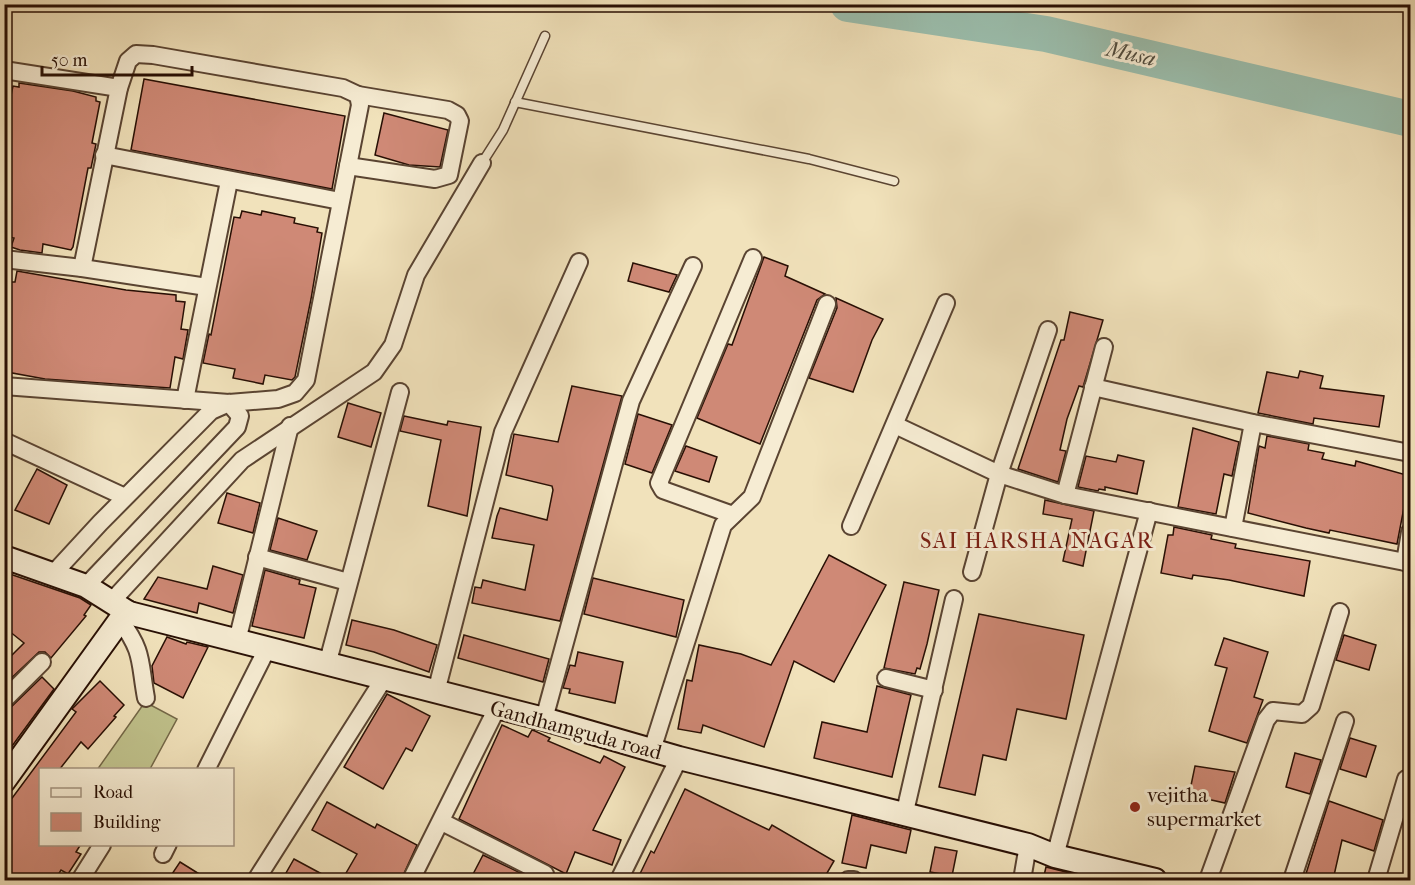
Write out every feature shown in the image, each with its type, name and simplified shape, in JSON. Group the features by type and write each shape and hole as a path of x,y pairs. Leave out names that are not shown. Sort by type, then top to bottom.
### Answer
{"street":[{"path":"82,268 118,88 128,61 136,54 344,88 358,95 448,111 457,115 460,121 449,175 443,178 435,179 348,166"},
{"path":"4,70 118,88"},
{"path":"4,386 230,403 278,399 295,393 306,380 360,105 358,95"},
{"path":"104,155 340,201"},
{"path":"4,781 120,611 242,460 374,372 393,345 416,275 482,163"},
{"path":"185,400 228,181"},
{"path":"733,515 663,490 659,483 753,258"},
{"path":"4,260 82,268 207,287"},
{"path":"436,692 504,432 579,262"},
{"path":"544,719 631,401 693,266"},
{"path":"851,526 946,303"},
{"path":"652,750 723,525 752,497 827,304"},
{"path":"972,572 999,474 1048,330"},
{"path":"1065,495 1104,347"},
{"path":"1093,387 1253,423 1410,453"},
{"path":"327,665 400,393"},
{"path":"53,574 125,497 211,411 230,403"},
{"path":"86,586 237,428 240,416 230,403"},
{"path":"1233,528 1253,423"},
{"path":"895,425 999,474 1065,495 1408,562 1410,532"},
{"path":"237,641 290,426"},
{"path":"4,441 125,497"},
{"path":"1055,856 1149,511"},
{"name":"Gandhamguda road","path":"4,557 86,586 120,611 383,680 544,719 679,758 904,816 1028,844 1055,856 1155,880"},
{"path":"257,557 348,582"},
{"path":"904,816 954,599"},
{"path":"120,611 136,642 141,659 146,698"},
{"path":"1208,880 1266,720 1273,711 1302,714 1311,706 1340,612"},
{"path":"207,768 267,649"},
{"path":"4,700 42,662"},
{"path":"885,678 934,690"},
{"path":"256,880 383,680"},
{"path":"411,880 497,708"},
{"path":"1292,880 1345,721"},
{"path":"619,880 679,758"},
{"path":"1376,880 1406,779"},
{"path":"442,822 544,874"},
{"path":"1022,880 1028,844"},
{"path":"80,880 102,846"},
{"path":"848,880 854,880"}],"lane":[{"path":"482,163 503,130 545,36"},
{"path":"515,102 809,159 894,181"}],"green space":[{"path":"145,702 177,719 151,768 98,768"}],"building":[{"path":"144,79 345,116 332,189 131,150"},
{"path":"19,83 73,91 96,97 96,101 100,102 92,143 96,144 91,168 88,168 71,250 43,244 42,253 20,250 11,247 14,238 4,236 4,128 13,86 19,87"},
{"path":"384,113 448,130 440,167 409,165 375,155"},
{"path":"242,211 261,215 262,211 295,218 294,223 318,228 317,232 322,233 311,299 295,377 292,380 265,375 263,384 233,378 235,369 203,363 209,334 211,335 234,217 240,218"},
{"path":"764,257 788,266 785,276 825,294 817,300 760,444 697,418 728,344 732,345"},
{"path":"633,263 677,275 669,292 628,281"},
{"path":"17,271 126,290 176,295 176,301 185,302 181,329 188,330 183,359 175,357 170,388 45,379 7,372 4,312 11,282 15,282"},
{"path":"836,298 883,319 872,340 853,392 809,378 837,308"},
{"path":"1070,312 1103,320 1083,387 1079,386 1067,419 1060,450 1066,451 1058,482 1018,469 1061,340 1064,340"},
{"path":"1300,371 1323,376 1320,388 1384,396 1379,427 1314,418 1313,424 1258,413 1267,372 1298,378"},
{"path":"572,386 622,396 560,621 472,603 475,587 481,588 483,580 525,590 534,545 492,538 497,516 500,508 547,520 553,490 552,486 506,475 514,434 558,442"},
{"path":"348,403 381,413 371,447 338,437"},
{"path":"638,414 672,425 652,473 625,464"},
{"path":"404,416 447,425 448,421 481,427 467,516 428,506 441,440 400,431"},
{"path":"1193,428 1239,442 1232,476 1224,474 1216,514 1178,507"},
{"path":"1267,436 1309,444 1308,450 1324,453 1322,459 1355,466 1356,461 1410,476 1397,544 1330,530 1329,533 1248,513 1259,446 1265,448"},
{"path":"686,446 717,457 709,482 675,471"},
{"path":"1118,455 1144,461 1137,494 1105,487 1105,490 1099,489 1098,491 1078,487 1086,456 1116,462"},
{"path":"37,469 67,485 49,524 15,510"},
{"path":"227,493 260,503 253,533 218,523"},
{"path":"1045,500 1094,511 1083,566 1063,561 1072,519 1043,514"},
{"path":"278,518 317,531 307,560 270,550"},
{"path":"1174,527 1212,535 1211,539 1236,544 1235,548 1310,561 1304,596 1229,580 1193,575 1192,579 1161,573 1168,535 1173,535"},
{"path":"829,555 886,585 834,682 794,661 764,747 703,725 701,733 678,729 687,680 692,681 699,645 741,654 771,665"},
{"path":"213,566 243,575 233,613 199,603 197,613 144,599 158,577 207,589"},
{"path":"265,570 300,580 299,584 316,588 304,638 252,626"},
{"path":"4,572 80,598 91,605 84,615 86,616 51,658 45,652 39,652 4,685 4,663 24,643 4,627"},
{"path":"593,578 684,600 676,637 584,614"},
{"path":"904,582 939,590 920,669 917,668 915,674 884,668"},
{"path":"979,614 1084,635 1066,719 1017,709 1006,760 983,755 975,795 939,787"},
{"path":"352,620 394,630 437,645 429,672 374,652 346,645"},
{"path":"464,635 549,659 543,682 458,658"},
{"path":"1344,635 1376,645 1369,670 1336,660"},
{"path":"167,637 186,644 187,642 208,647 183,698 154,683 152,666"},
{"path":"1224,638 1268,652 1254,697 1263,700 1247,743 1209,731 1227,668 1215,665"},
{"path":"578,652 623,662 615,703 569,693 570,689 563,688 570,665 575,666"},
{"path":"42,677 54,689 4,757 4,710 11,707"},
{"path":"100,681 124,705 88,749 81,742 61,768 39,768 39,846 80,846 76,852 81,854 68,874 61,870 55,880 4,880 4,809 76,712 72,709"},
{"path":"877,686 911,695 892,777 814,758 822,722 867,732"},
{"path":"387,694 430,716 412,751 406,748 383,789 344,767"},
{"path":"502,725 528,737 532,730 535,731 550,738 548,741 600,763 604,756 625,767 593,830 621,840 612,865 575,852 566,874 459,819"},
{"path":"1350,738 1376,746 1366,777 1340,769"},
{"path":"1295,753 1321,760 1310,794 1286,787"},
{"path":"1195,766 1235,772 1225,803 1189,795"},
{"path":"685,789 769,830 772,825 834,861 823,880 637,880 651,851 654,853"},
{"path":"1329,801 1383,820 1374,851 1342,840 1333,880 1304,880"},
{"path":"327,802 375,828 377,824 417,845 401,880 342,880 357,854 312,830"},
{"path":"852,815 911,830 906,853 871,845 866,868 842,863"},
{"path":"935,847 957,851 952,876 930,872"},
{"path":"483,855 535,880 470,880"},
{"path":"294,859 333,880 282,880"},
{"path":"180,862 209,880 168,880"},
{"path":"1046,867 1094,879 1094,880 1043,880"}],"waterway":[{"name":"Musa","path":"848,4 1046,34 1410,119"}],"place":[{"name":"vejitha supermarket","path":"1135,807"}],"district":[{"name":"SAI HARSHA NAGAR","path":"1037,541"}]}
